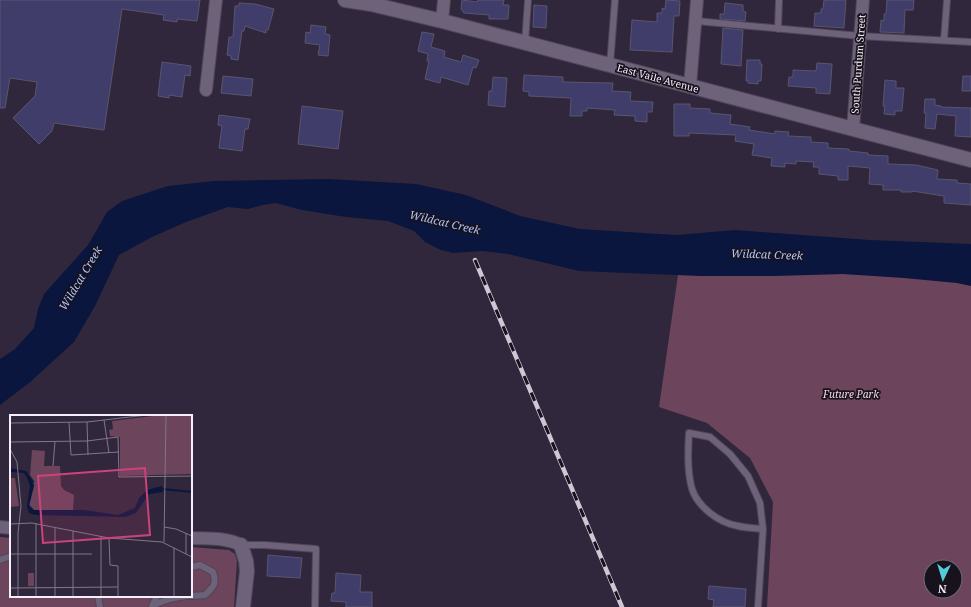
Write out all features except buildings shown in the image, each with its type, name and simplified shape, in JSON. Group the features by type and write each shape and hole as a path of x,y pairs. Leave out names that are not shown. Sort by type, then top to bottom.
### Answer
{"street":[{"path":"206,90 216,0"},
{"name":"East Vaile Avenue","path":"345,0 370,2 971,160"},
{"path":"442,21 444,0"},
{"path":"690,86 697,0"},
{"name":"South Purdum Street","path":"853,129 863,0"},
{"path":"0,527 10,528"},
{"path":"192,538 225,539 241,546 246,561 247,571 243,607"}],"lane":[{"path":"525,43 528,0"},
{"path":"610,65 615,0"},
{"path":"778,29 780,0"},
{"path":"944,40 947,0"},
{"path":"696,21 860,36 971,42"},
{"path":"758,607 763,529 760,503 748,476 730,454 710,437 690,433 688,469 692,490 705,509 718,519 737,526 763,529"},
{"path":"241,546 265,545 316,549 315,607"},
{"path":"0,560 10,556"},
{"path":"192,567 200,565 213,572 215,579 214,586 206,595 192,596"},
{"path":"98,597 100,607"},
{"path":"152,607 157,597"},
{"path":"152,607 164,600 176,597"}],"green space":[{"name":"Future Park","path":"843,274 955,277 971,282 971,607 767,607 773,502 750,458 707,423 659,407 678,275"},
{"path":"0,537 10,538 10,597 192,597 192,547 229,550 235,554 237,561 234,607 0,607"}],"water":[{"name":"Wildcat Creek","path":"329,179 416,184 466,195 520,216 580,229 677,235 735,230 870,240 971,244 971,286 957,283 904,278 843,274 700,276 579,271 508,254 482,251 453,253 441,250 425,242 414,231 388,221 346,217 302,210 276,203 248,209 228,207 186,222 152,237 119,255 95,306 74,342 29,383 0,405 0,359 15,349 34,328 38,309 44,294 88,245 107,212 122,201 168,186 214,181"}],"railway":[{"path":"475,260 622,607"}]}
